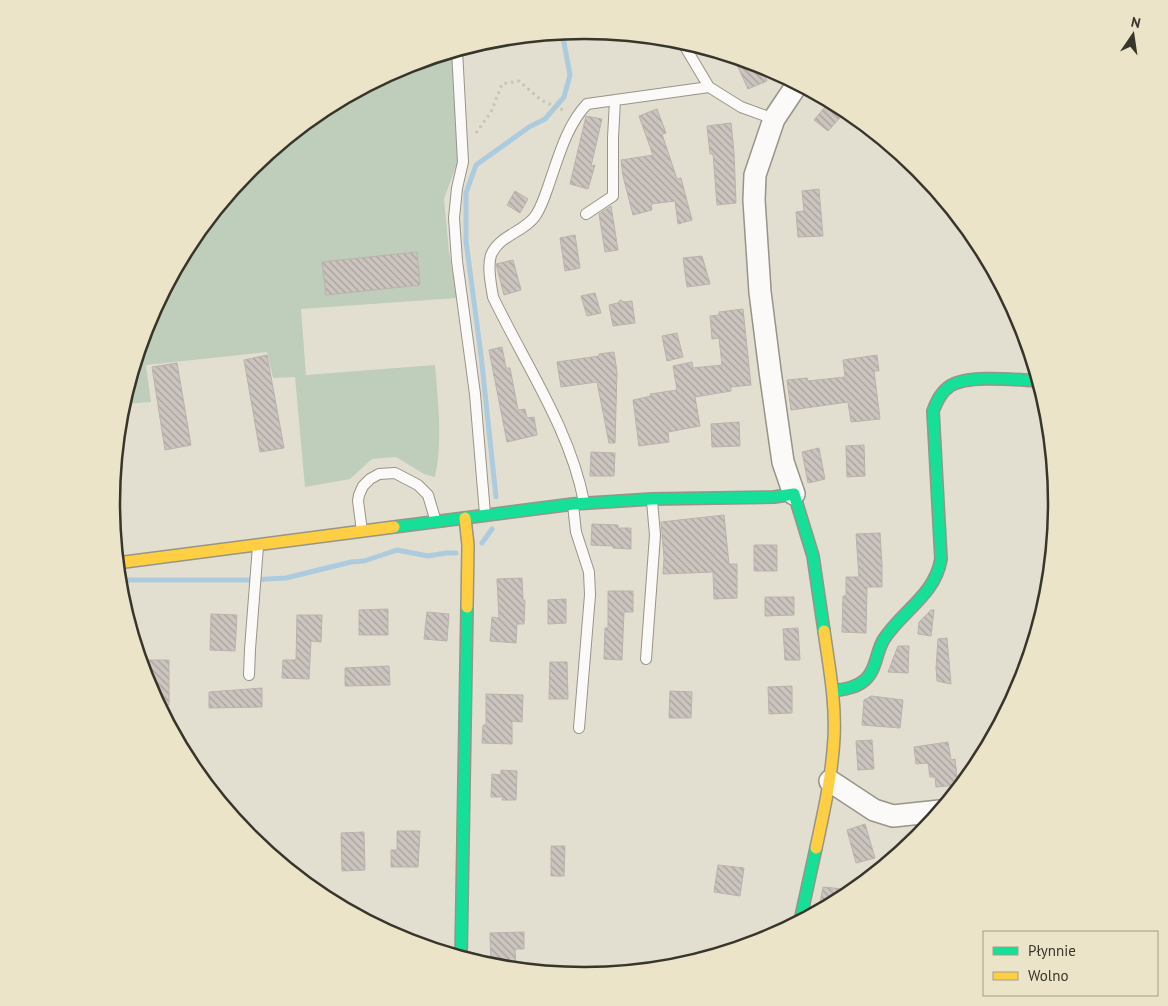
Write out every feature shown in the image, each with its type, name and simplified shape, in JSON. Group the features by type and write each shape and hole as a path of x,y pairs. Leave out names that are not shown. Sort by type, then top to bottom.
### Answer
{"street":[{"path":"794,90 774,119 755,175 754,200 760,292 783,462 813,556 833,691 834,737 830,781 802,912"},
{"path":"833,691 856,686 867,678 874,667 882,640 924,595 937,576 941,559 933,411 937,398 954,384 969,380 1031,381"},
{"path":"124,562 578,504 774,497 794,494"},
{"path":"461,950 468,544 465,518"},
{"path":"830,781 874,810 893,816 930,812"}],"lane":[{"path":"687,51 708,86 741,107 774,119"},
{"path":"457,57 463,162 457,188 454,218 457,261 475,394 485,515"},
{"path":"579,728 590,595 589,572 576,532 580,485 569,448 493,297 490,276 491,257 498,243 513,235 536,216 567,135 576,118 587,104 708,86"},
{"path":"586,214 613,196 615,100"},
{"path":"362,531 359,495 363,486 378,474 395,473 418,484 428,495 436,522"},
{"path":"646,659 655,535 652,500"},
{"path":"250,675 258,546"}],"path":[{"path":"463,162 477,130 491,112 502,84 519,81 541,100 576,118"}],"green space":[{"path":"452,58 459,158 444,199 449,252 457,298 301,309 306,375 435,365 439,449 435,477 424,474 396,457 372,459 350,479 305,487 295,377 273,378 267,352 146,365 151,402 131,403 144,354 155,325 182,271 198,245 235,197 278,154 326,117 352,101 406,74"}],"building":[{"path":"737,64 765,75 767,81 748,89"},
{"path":"825,107 841,116 828,131 814,120"},
{"path":"657,109 666,133 662,134 677,179 681,178 692,220 678,224 675,201 651,204 652,210 633,215 623,176 621,160 653,155 639,116"},
{"path":"586,116 602,119 591,166 595,165 588,189 570,184"},
{"path":"731,123 736,203 717,205 713,154 710,154 707,126"},
{"path":"819,189 823,236 798,237 796,212 804,211 802,191"},
{"path":"515,191 528,199 520,213 507,205"},
{"path":"611,206 618,250 605,252 599,214"},
{"path":"575,235 580,268 565,271 560,238"},
{"path":"417,252 420,285 326,295 322,262"},
{"path":"702,256 710,284 687,287 683,258"},
{"path":"513,260 521,290 504,295 496,264"},
{"path":"595,293 601,313 587,316 581,296"},
{"path":"620,300 624,302 632,301 635,323 613,326 609,305 618,303"},
{"path":"743,309 751,385 731,387 731,391 695,397 700,426 668,432 669,442 639,446 633,400 651,396 650,394 677,390 673,366 692,362 693,368 722,365 719,338 712,339 710,316 719,315 719,312"},
{"path":"677,333 683,357 667,361 662,336"},
{"path":"502,347 506,368 510,368 518,410 525,409 527,418 534,417 537,435 507,442 489,350"},
{"path":"614,352 617,372 615,443 609,443 597,382 561,387 557,362"},
{"path":"267,355 284,448 260,452 244,360"},
{"path":"877,355 879,371 874,371 880,419 851,422 848,402 791,410 787,380 807,378 808,381 845,377 843,360"},
{"path":"177,363 191,445 165,450 152,367"},
{"path":"739,422 740,446 712,447 711,424"},
{"path":"864,445 865,476 847,477 846,446"},
{"path":"819,448 825,479 808,483 802,452"},
{"path":"591,452 615,453 614,476 590,476"},
{"path":"724,515 729,564 737,564 737,598 714,599 713,572 663,574 664,558 661,522"},
{"path":"592,524 618,525 618,528 631,528 631,549 591,545"},
{"path":"880,533 882,587 867,587 866,633 842,632 843,596 846,596 846,577 859,577 856,534"},
{"path":"754,545 777,545 777,571 754,571"},
{"path":"522,578 523,600 525,600 524,624 517,624 516,643 490,641 492,617 499,618 497,579"},
{"path":"608,591 633,591 633,612 624,612 622,660 604,659 605,628 608,628"},
{"path":"765,597 794,597 794,615 765,616"},
{"path":"566,599 566,623 548,624 548,600"},
{"path":"388,609 388,635 359,635 359,610"},
{"path":"931,610 934,610 931,636 918,634 919,622"},
{"path":"427,612 449,614 447,641 424,639"},
{"path":"211,614 237,615 235,651 210,650"},
{"path":"297,615 322,615 321,642 311,641 309,679 282,678 283,660 296,660"},
{"path":"798,628 800,660 785,660 783,629"},
{"path":"947,638 951,684 937,681 938,639"},
{"path":"898,646 909,646 908,673 888,672"},
{"path":"147,660 169,660 169,705 167,705"},
{"path":"550,662 567,662 568,699 549,699"},
{"path":"389,666 390,685 345,686 345,668"},
{"path":"792,686 792,713 769,714 768,687"},
{"path":"262,688 262,707 209,708 209,692"},
{"path":"670,691 692,692 691,718 669,718"},
{"path":"486,694 523,695 522,722 512,721 512,744 482,743 483,725 486,725"},
{"path":"871,696 903,700 900,728 862,725 864,700"},
{"path":"872,740 874,769 858,770 856,741"},
{"path":"948,742 951,760 955,759 957,779 952,786 936,787 935,777 930,777 928,763 916,764 914,747"},
{"path":"501,770 517,771 516,800 502,800 503,797 491,797 492,774 501,775"},
{"path":"865,824 875,858 856,863 847,830"},
{"path":"397,831 420,831 418,867 391,867 391,850 397,850"},
{"path":"364,832 365,870 342,871 341,833"},
{"path":"551,846 565,846 564,876 551,876"},
{"path":"718,865 744,868 740,896 714,892"},
{"path":"823,887 842,889 842,889 820,903"},
{"path":"524,932 524,949 515,949 516,962 491,957 490,933"}],"waterway":[{"path":"496,497 481,355 466,241 466,193 476,165 529,127 545,119 564,97 570,75 563,40"},
{"path":"482,543 492,529"},
{"path":"127,580 247,580 286,578 351,562 364,561 397,550 428,556 456,553"}],"traffic: fast":[{"path":"833,691 858,685 869,676 884,639 917,602 938,572 941,559 933,411 940,397 950,386 969,380 1031,381"},
{"path":"394,527 573,504 652,499 774,497 794,494 813,556 824,631"},
{"path":"461,950 467,607"},
{"path":"802,912 816,848"}],"traffic: slow":[{"path":"465,518 468,545 467,607"},
{"path":"124,562 394,527"},
{"path":"816,848 830,779 834,738 833,698 824,631"}]}
